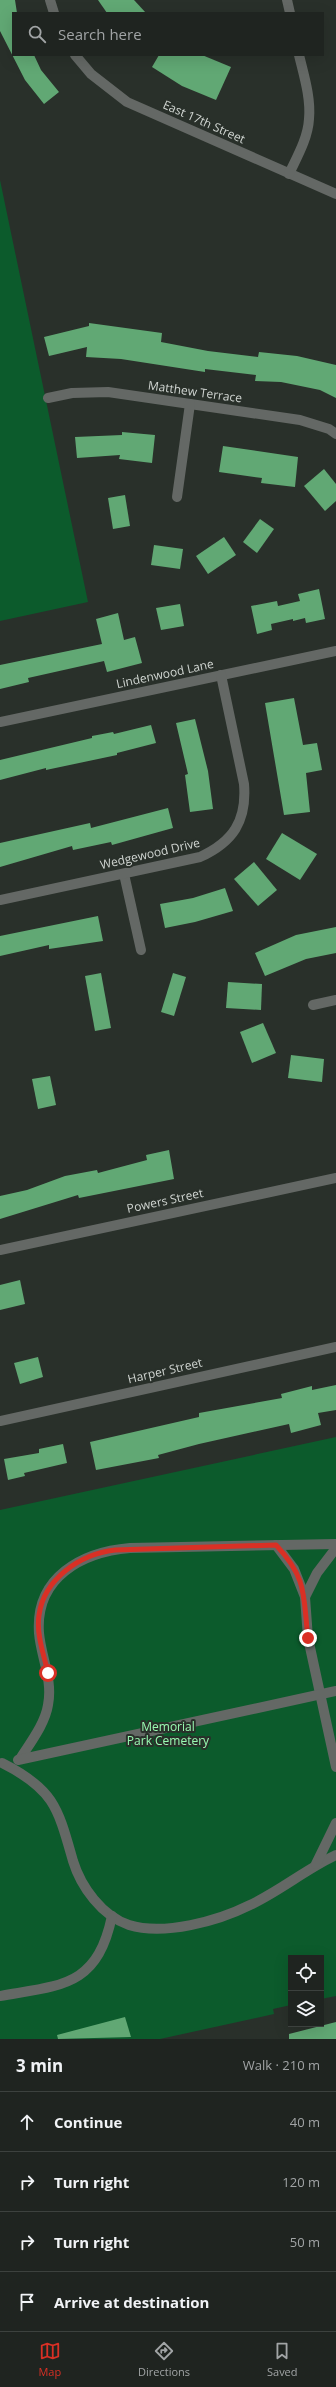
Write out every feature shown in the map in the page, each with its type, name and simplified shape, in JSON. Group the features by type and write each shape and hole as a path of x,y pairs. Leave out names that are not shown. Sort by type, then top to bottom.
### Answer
{"street":[{"path":"50,0 54,12"},
{"path":"287,0 290,12"},
{"name":"East 17th Street","path":"76,56 91,74 127,102 336,194"},
{"path":"289,174 306,134 309,120 309,103 299,56"},
{"name":"Matthew Terrace","path":"48,398 90,391 300,420 317,424 336,434"},
{"path":"177,497 190,404"},
{"name":"Lindenwood Lane","path":"0,722 336,651"},
{"name":"Wedgewood Drive","path":"0,900 200,857 214,851 228,839 237,827 243,815 245,800 244,784 221,675"},
{"path":"124,874 141,950"},
{"path":"313,1005 336,1000"},
{"name":"Powers Street","path":"0,1250 336,1178"},
{"name":"Harper Street","path":"0,1421 336,1347"},
{"path":"20,1759 48,1706 48,1673 39,1634 39,1616 44,1596 66,1571 91,1555 115,1550 336,1544"},
{"path":"276,1545 294,1569 305,1597 308,1638 336,1767"},
{"path":"305,1597 316,1573 336,1548"},
{"path":"1,1764 336,1691"},
{"path":"1,1764 26,1775 40,1787 53,1802 61,1819 81,1880 94,1900 112,1916 129,1925 152,1929 190,1925 214,1919 256,1902 316,1864 336,1855"},
{"path":"316,1864 336,1823"},
{"path":"0,1996 62,1984 77,1979 89,1968 101,1952 108,1934 112,1916"}],"green space":[{"path":"0,180 88,602 0,621"},
{"name":"Memorial Park Cemetery","path":"336,1437 336,1996 324,1998 324,1955 288,1955 288,2006 273,2009 274,2014 160,2039 0,2039 0,1510"}],"building":[{"path":"0,0 15,0 17,12 12,12 12,55 0,31"},
{"path":"98,0 134,0 145,12 106,12"},
{"path":"13,56 34,56 41,70 59,92 44,104 25,80"},
{"path":"158,56 204,56 231,67 216,100 182,86 152,67"},
{"path":"89,323 162,333 161,342 208,351 258,357 259,352 297,356 336,365 336,398 320,390 281,382 255,381 256,375 205,369 205,372 121,359 86,357 87,347 49,356 44,337 89,326"},
{"path":"122,432 155,435 152,463 119,459 120,455 77,458 75,437 122,435"},
{"path":"223,446 298,457 295,487 261,483 262,478 219,472"},
{"path":"324,469 336,484 336,501 325,511 304,486"},
{"path":"125,495 130,526 113,529 108,498"},
{"path":"260,519 274,529 257,553 243,542"},
{"path":"224,537 236,555 208,574 196,556"},
{"path":"154,545 183,549 180,569 151,565"},
{"path":"319,589 325,619 306,623 305,618 293,621 293,619 271,624 272,630 257,634 251,606 277,601 278,606 300,601 298,594"},
{"path":"180,604 184,626 161,630 156,608"},
{"path":"118,613 124,640 135,637 142,663 107,672 104,661 28,678 29,682 0,689 0,665 102,644 96,619"},
{"path":"294,698 303,745 317,743 322,770 306,773 310,812 284,815 265,703"},
{"path":"195,719 208,771 213,809 190,812 185,775 188,774 176,723"},
{"path":"151,725 156,743 117,753 117,755 46,770 46,768 0,780 0,760 92,738 92,736 113,732 114,734"},
{"path":"168,808 173,828 112,845 111,842 73,850 72,846 0,867 0,843 90,823 91,828"},
{"path":"282,833 317,854 300,880 266,859"},
{"path":"254,862 277,890 258,906 234,879"},
{"path":"225,888 233,911 195,922 165,928 160,904 193,898"},
{"path":"98,916 103,941 49,949 49,945 0,956 0,936"},
{"path":"336,927 336,953 306,959 265,976 255,953 296,935"},
{"path":"101,973 111,1028 95,1031 85,976"},
{"path":"173,973 186,977 174,1016 161,1012"},
{"path":"228,982 262,984 261,1010 226,1008"},
{"path":"263,1023 276,1053 252,1063 240,1032"},
{"path":"291,1055 324,1059 322,1082 288,1078"},
{"path":"50,1076 56,1105 38,1109 32,1079"},
{"path":"169,1150 174,1179 79,1198 78,1195 0,1219 0,1196 27,1190 65,1176 97,1170 98,1173 147,1160 146,1155"},
{"path":"20,1280 25,1304 0,1310 0,1285"},
{"path":"38,1357 43,1377 20,1384 14,1363"},
{"path":"336,1385 336,1410 318,1413 321,1425 291,1433 289,1424 199,1444 158,1455 159,1458 96,1470 90,1442 199,1417 199,1413 282,1398 281,1394 312,1386 312,1390"},
{"path":"63,1444 67,1463 24,1473 25,1476 8,1480 4,1459 39,1453 39,1449"},
{"path":"125,2017 131,2037 58,2039 57,2035"},
{"path":"336,2022 336,2039 289,2039 289,2034 316,2027 324,2027 324,2025"}],"route":[{"path":"48,1673 39,1634 39,1616 44,1596 55,1581 66,1571 91,1555 104,1551 130,1548 276,1545 284,1554 301,1580 305,1597 308,1638"}]}
